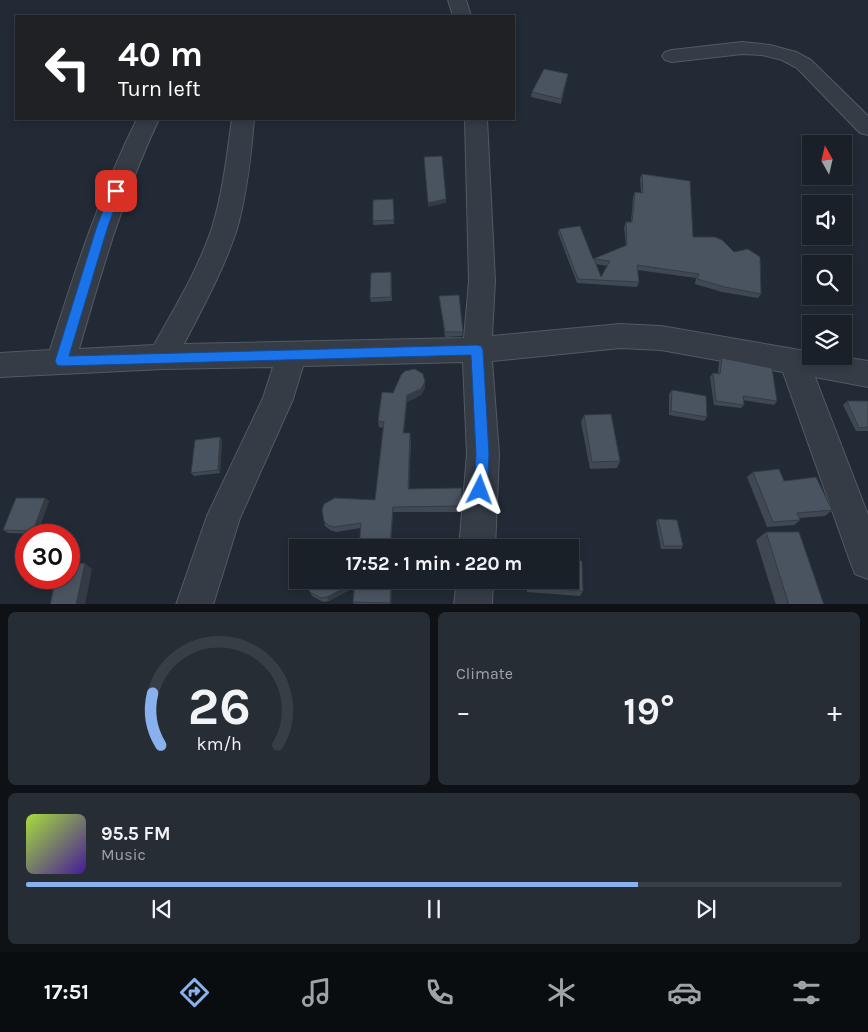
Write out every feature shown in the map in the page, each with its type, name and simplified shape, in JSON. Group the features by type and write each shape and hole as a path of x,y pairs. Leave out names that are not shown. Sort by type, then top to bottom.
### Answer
{"street":[{"path":"457,0 462,15"},
{"path":"672,56 742,48 762,49 789,56 804,64 868,128"},
{"path":"61,361 102,226 133,148 147,120"},
{"path":"164,358 206,270 223,229 231,200 243,120"},
{"path":"476,120 482,281 477,350 483,454 478,539"},
{"path":"0,365 61,361 477,350 620,336 661,338 868,374"},
{"path":"194,604 224,516 278,399 292,354"},
{"path":"794,361 868,562"},
{"path":"473,604 474,589"}],"building":[{"path":"544,69 568,74 561,99 532,92"},
{"path":"442,156 446,199 428,203 424,157"},
{"path":"642,174 690,181 693,237 715,237 722,240 734,252 748,249 760,257 761,294 697,279 699,274 637,265 639,282 578,279 559,229 580,226 593,259 627,245 626,222 632,222 635,192 643,193","holes":["594,259 610,261 601,277"]},
{"path":"393,199 394,220 373,221 373,200"},
{"path":"391,272 391,297 370,298 371,273"},
{"path":"459,295 463,332 445,332 439,296"},
{"path":"722,358 772,368 777,401 743,396 744,405 716,401 713,373 720,374"},
{"path":"415,369 423,374 425,382 421,389 407,395 403,433 410,433 408,489 462,488 461,506 393,507 391,539 360,539 361,523 334,527 328,525 324,521 322,510 324,504 335,498 375,500 384,422 378,421 382,392 393,393 401,375 405,371"},
{"path":"672,390 706,396 707,417 671,411"},
{"path":"847,401 868,401 868,427 859,428"},
{"path":"611,414 620,461 592,462 584,415"},
{"path":"220,437 218,470 191,473 195,440"},
{"path":"779,469 784,481 816,477 832,510 797,513 800,520 773,522 753,472"},
{"path":"16,498 45,498 36,524 15,524 15,530 3,530"},
{"path":"658,519 677,520 683,546 664,546"},
{"path":"766,532 799,532 824,604 789,604"},
{"path":"579,561 582,561 583,591 556,589 579,589"},
{"path":"85,563 80,586 80,564"},
{"path":"54,589 79,589 76,604 50,604"},
{"path":"308,589 342,589 321,598 310,592"},
{"path":"354,589 391,589 390,603 353,602"}],"route":[{"path":"116,191 102,226 61,361 477,350 483,454 480,490"}]}
